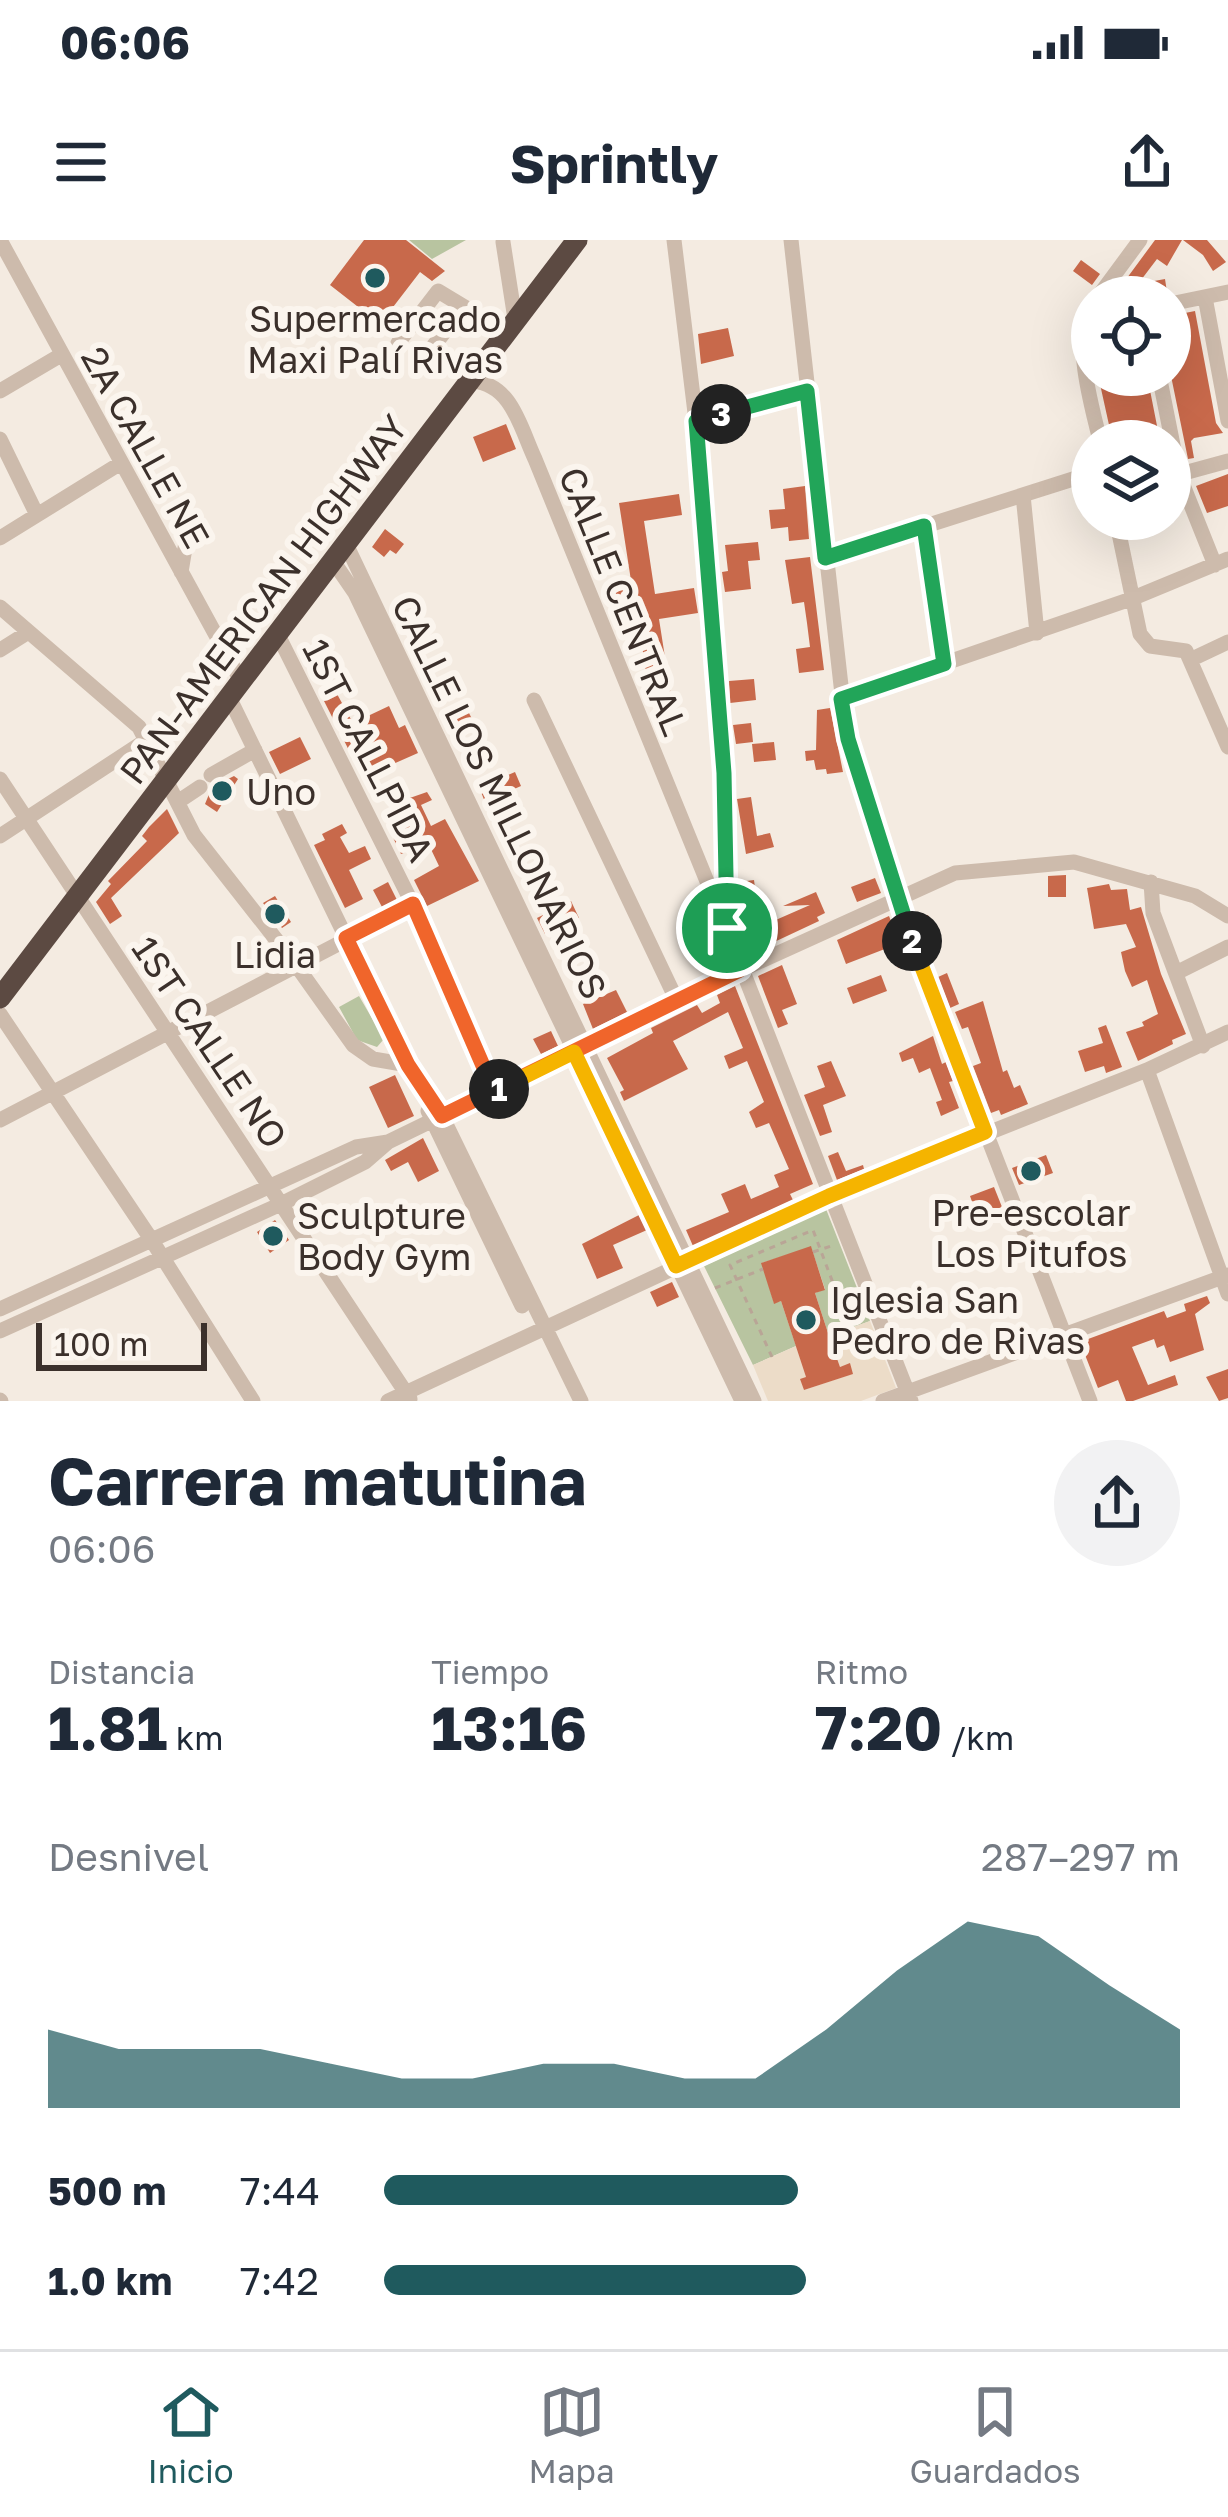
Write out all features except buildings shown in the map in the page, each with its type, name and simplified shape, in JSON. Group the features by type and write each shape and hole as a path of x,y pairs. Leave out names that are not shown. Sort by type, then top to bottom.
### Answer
{"highway":[{"name":"PAN-AMERICAN HIGHWAY","path":"0,998 577,240"}],"street":[{"name":"2A CALLE NE","path":"0,240 181,572 235,689 255,750 540,1330"},
{"path":"674,240 696,421 724,773 727,928"},
{"path":"791,240 848,739 895,898 1090,1401"},
{"path":"1113,276 1140,240"},
{"path":"398,343 434,292 510,326 503,242"},
{"path":"1191,300 1228,292"},
{"path":"1204,297 1228,421"},
{"path":"424,358 464,307"},
{"path":"0,391 61,355"},
{"name":"CALLE CENTRAL","path":"472,381 489,382 505,395 727,928 909,1396"},
{"path":"696,421 807,391"},
{"path":"0,439 37,515"},
{"path":"1191,471 1228,461"},
{"path":"0,538 121,463"},
{"path":"825,558 1071,480"},
{"path":"1023,495 1037,633"},
{"path":"841,699 1037,633 1221,562 1191,507"},
{"path":"181,572 190,518"},
{"path":"924,526 944,664"},
{"path":"1120,540 1144,641 1186,651 1223,721 1228,747"},
{"name":"CALLE LOS MILLONARIOS","path":"340,553 682,1263 742,1401"},
{"path":"0,607 139,727 194,835 353,1045 373,1059 408,1065"},
{"path":"0,650 27,633"},
{"name":"1ST CALLPIDA","path":"277,633 413,904 494,1091"},
{"path":"1192,659 1228,642"},
{"path":"534,700 677,1001"},
{"path":"0,836 145,741"},
{"path":"179,801 255,750"},
{"name":"1ST CALLE NO","path":"0,779 409,1397"},
{"path":"0,1331 281,1204 365,1162 388,1142 740,970 955,873 1074,862 1196,896 1228,916"},
{"path":"1150,882 1153,913 1203,1046"},
{"path":"0,1120 413,904"},
{"path":"1176,973 1228,946"},
{"path":"0,1014 152,1239 253,1401"},
{"path":"388,1401 409,1397 540,1330 829,1196 1147,1070 1228,1032"},
{"path":"1147,1070 1228,1294"},
{"path":"0,1309 356,1147 388,1142"},
{"name":"CALLE LOS MILLONARIOS","path":"682,1263 702,1293 754,1401"},
{"path":"883,1401 909,1396 1063,1332 1225,1276"},
{"path":"540,1330 581,1401"}],"path":[{"path":"772,1357 730,1265 813,1230 850,1328"},
{"path":"813,1252 848,1241"},
{"path":"702,1293 763,1269"}],"green space":[{"path":"409,240 466,240 432,259"},
{"path":"359,996 384,1039 377,1047 357,1040 339,1007"},
{"path":"826,1209 870,1321 829,1336 815,1293 825,1289 811,1247 762,1263 774,1303 781,1301 796,1346 753,1365 704,1266"}],"shaded area":[{"path":"870,1321 896,1388 861,1401 768,1401 753,1365 796,1346 806,1377 801,1380 804,1390 852,1374 850,1364 840,1367 829,1336"}],"place":[{"name":"Supermercado Maxi Palí Rivas","path":"375,278"},
{"name":"Uno","path":"222,791"},
{"name":"Lidia","path":"275,914"},
{"name":"Pre-escolar Los Pitufos","path":"1031,1171"},
{"name":"Sculpture Body Gym","path":"273,1236"},
{"name":"Iglesia San Pedro de Rivas","path":"806,1320"}],"route":[{"path":"727,928 724,773 696,421 807,391 825,558 924,526 944,664 841,699 848,739 895,898 985,1132 676,1266 574,1052 494,1091 413,904 346,938 408,1065 442,1116 494,1091 586,1046 740,970 727,928"}]}
